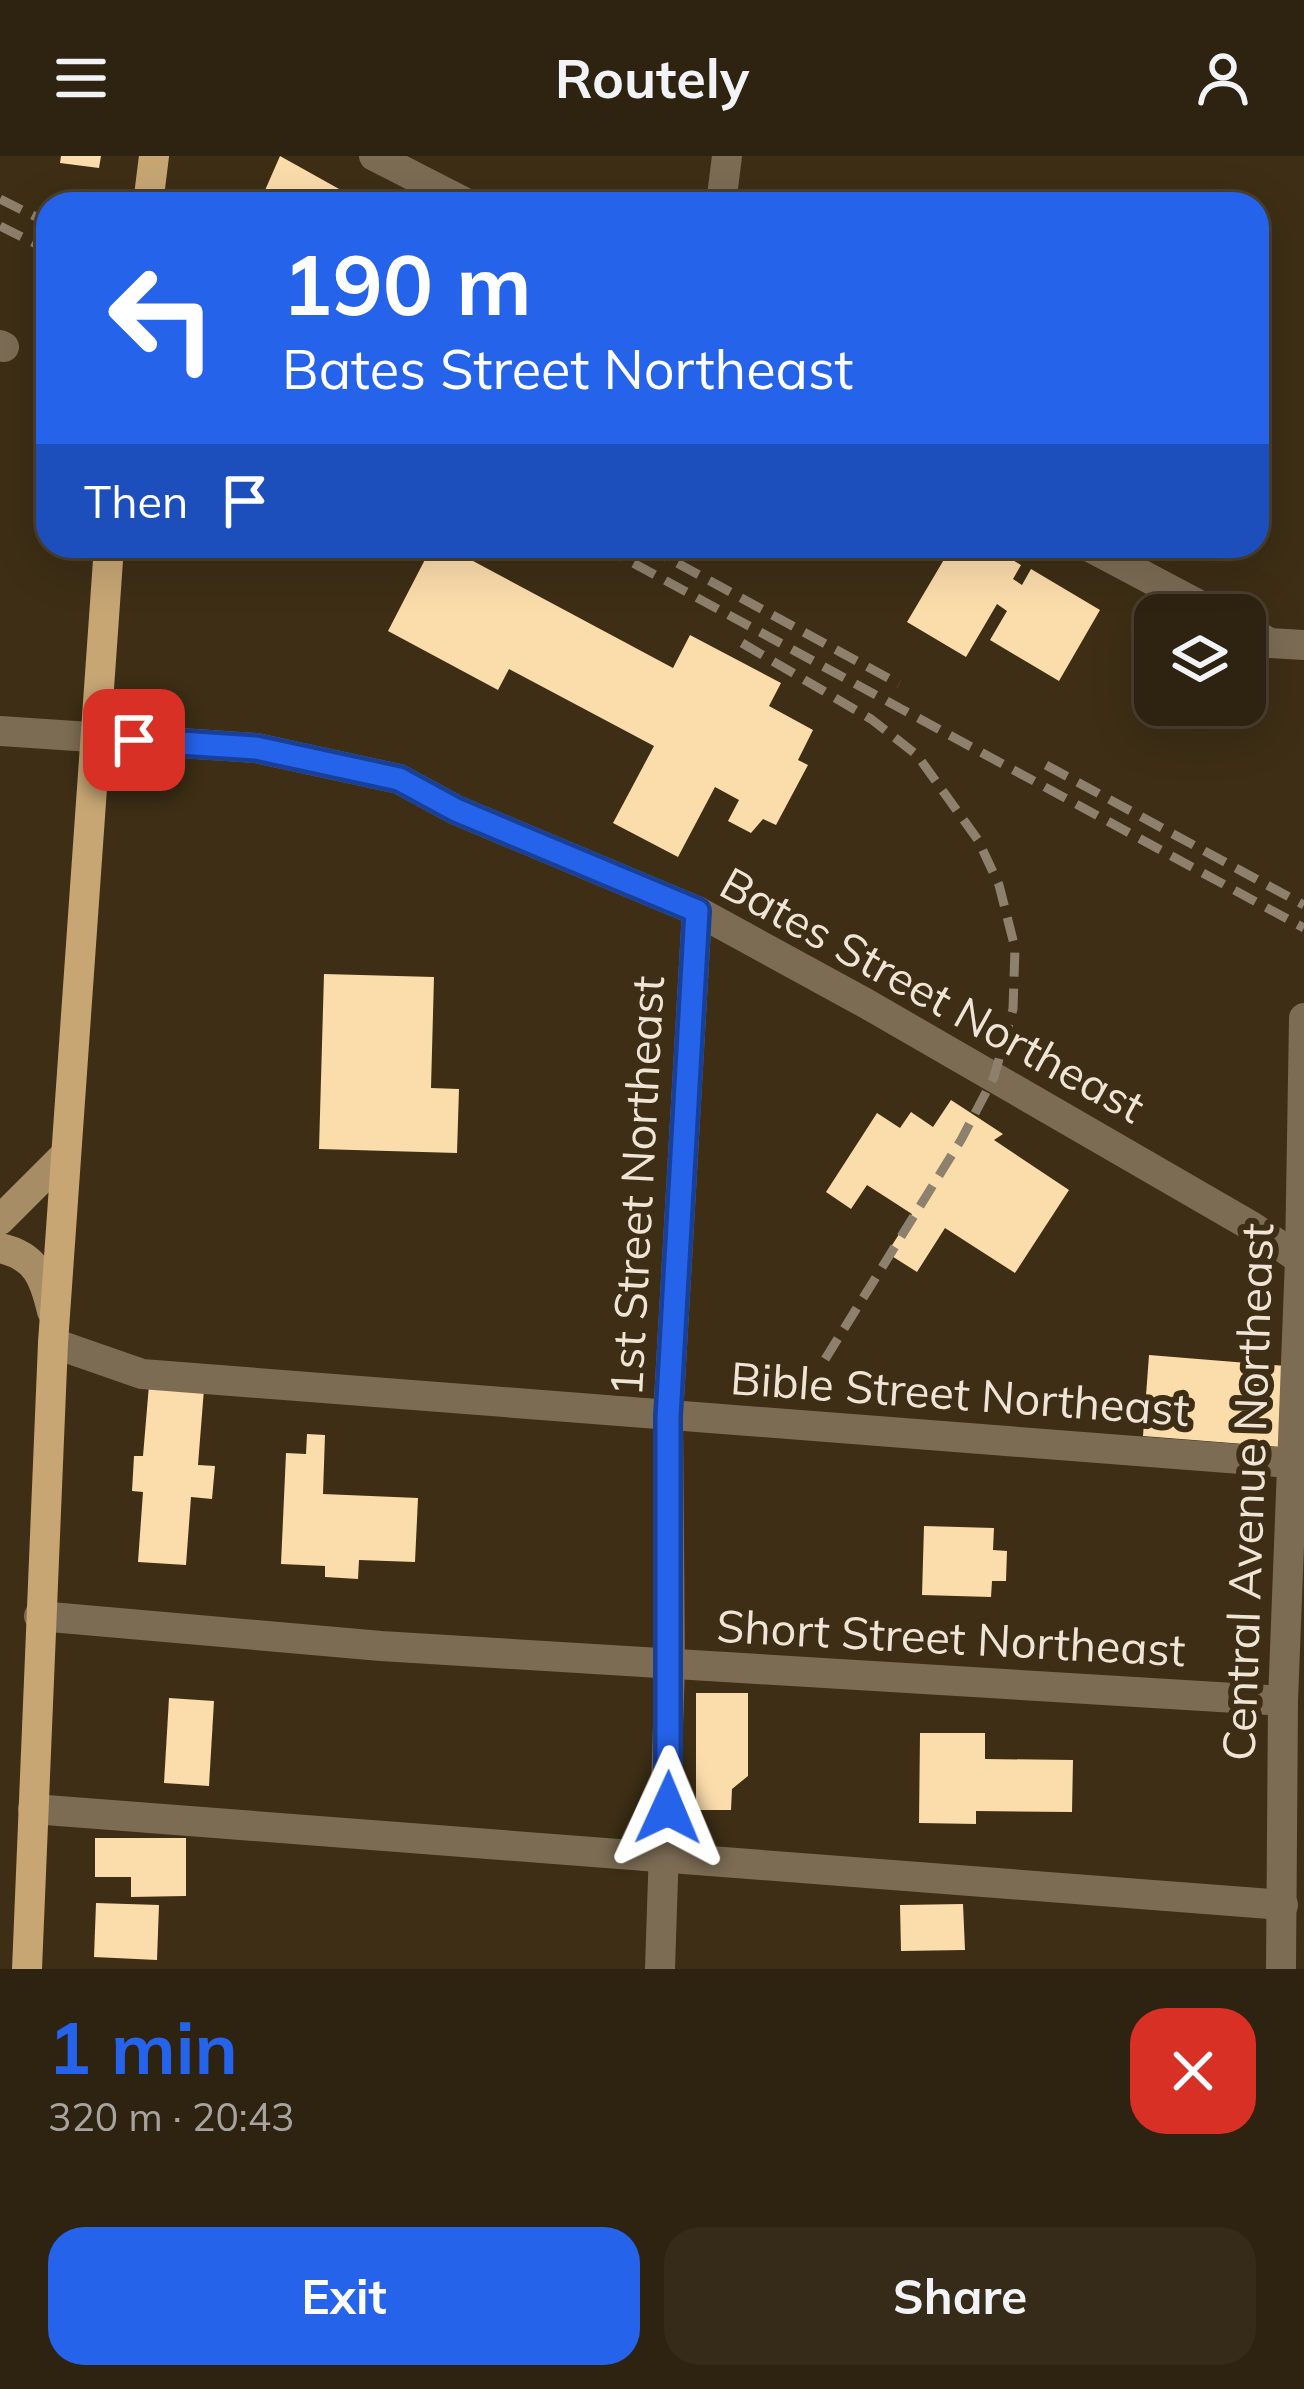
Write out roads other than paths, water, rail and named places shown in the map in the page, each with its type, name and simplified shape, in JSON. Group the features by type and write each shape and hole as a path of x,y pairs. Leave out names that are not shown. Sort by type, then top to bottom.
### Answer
{"main road":[{"path":"150,192 154,156"},
{"path":"27,1969 54,1333 108,558"},
{"path":"0,1220 65,1156"},
{"path":"0,1248 25,1255 44,1278 54,1333"}],"street":[{"path":"374,156 444,192"},
{"path":"722,192 727,156"},
{"path":"1111,558 1178,594"},
{"path":"1266,641 1304,645"},
{"name":"Bates Street Northeast","path":"0,731 256,748 399,779 456,810 697,911 867,1004 1300,1258"},
{"name":"1st Street Northeast","path":"660,1969 670,1666 668,1417 697,911"},
{"name":"Central Avenue Northeast","path":"1281,1969 1283,1905 1293,1845 1283,1702 1297,1510 1291,1462 1304,1018"},
{"name":"Bible Street Northeast","path":"54,1333 142,1374 1291,1462"},
{"name":"Short Street Northeast","path":"39,1616 670,1666 1283,1702"},
{"path":"33,1809 1283,1905"}],"railway":[{"path":"0,199 36,217"},
{"path":"0,226 36,244"},
{"path":"624,558 1304,928"},
{"path":"668,558 899,684"},
{"path":"742,643 871,719 917,755 978,840 999,885 1015,948 1013,1009 994,1077 961,1140 824,1361"},
{"path":"1046,765 1304,905"}]}
